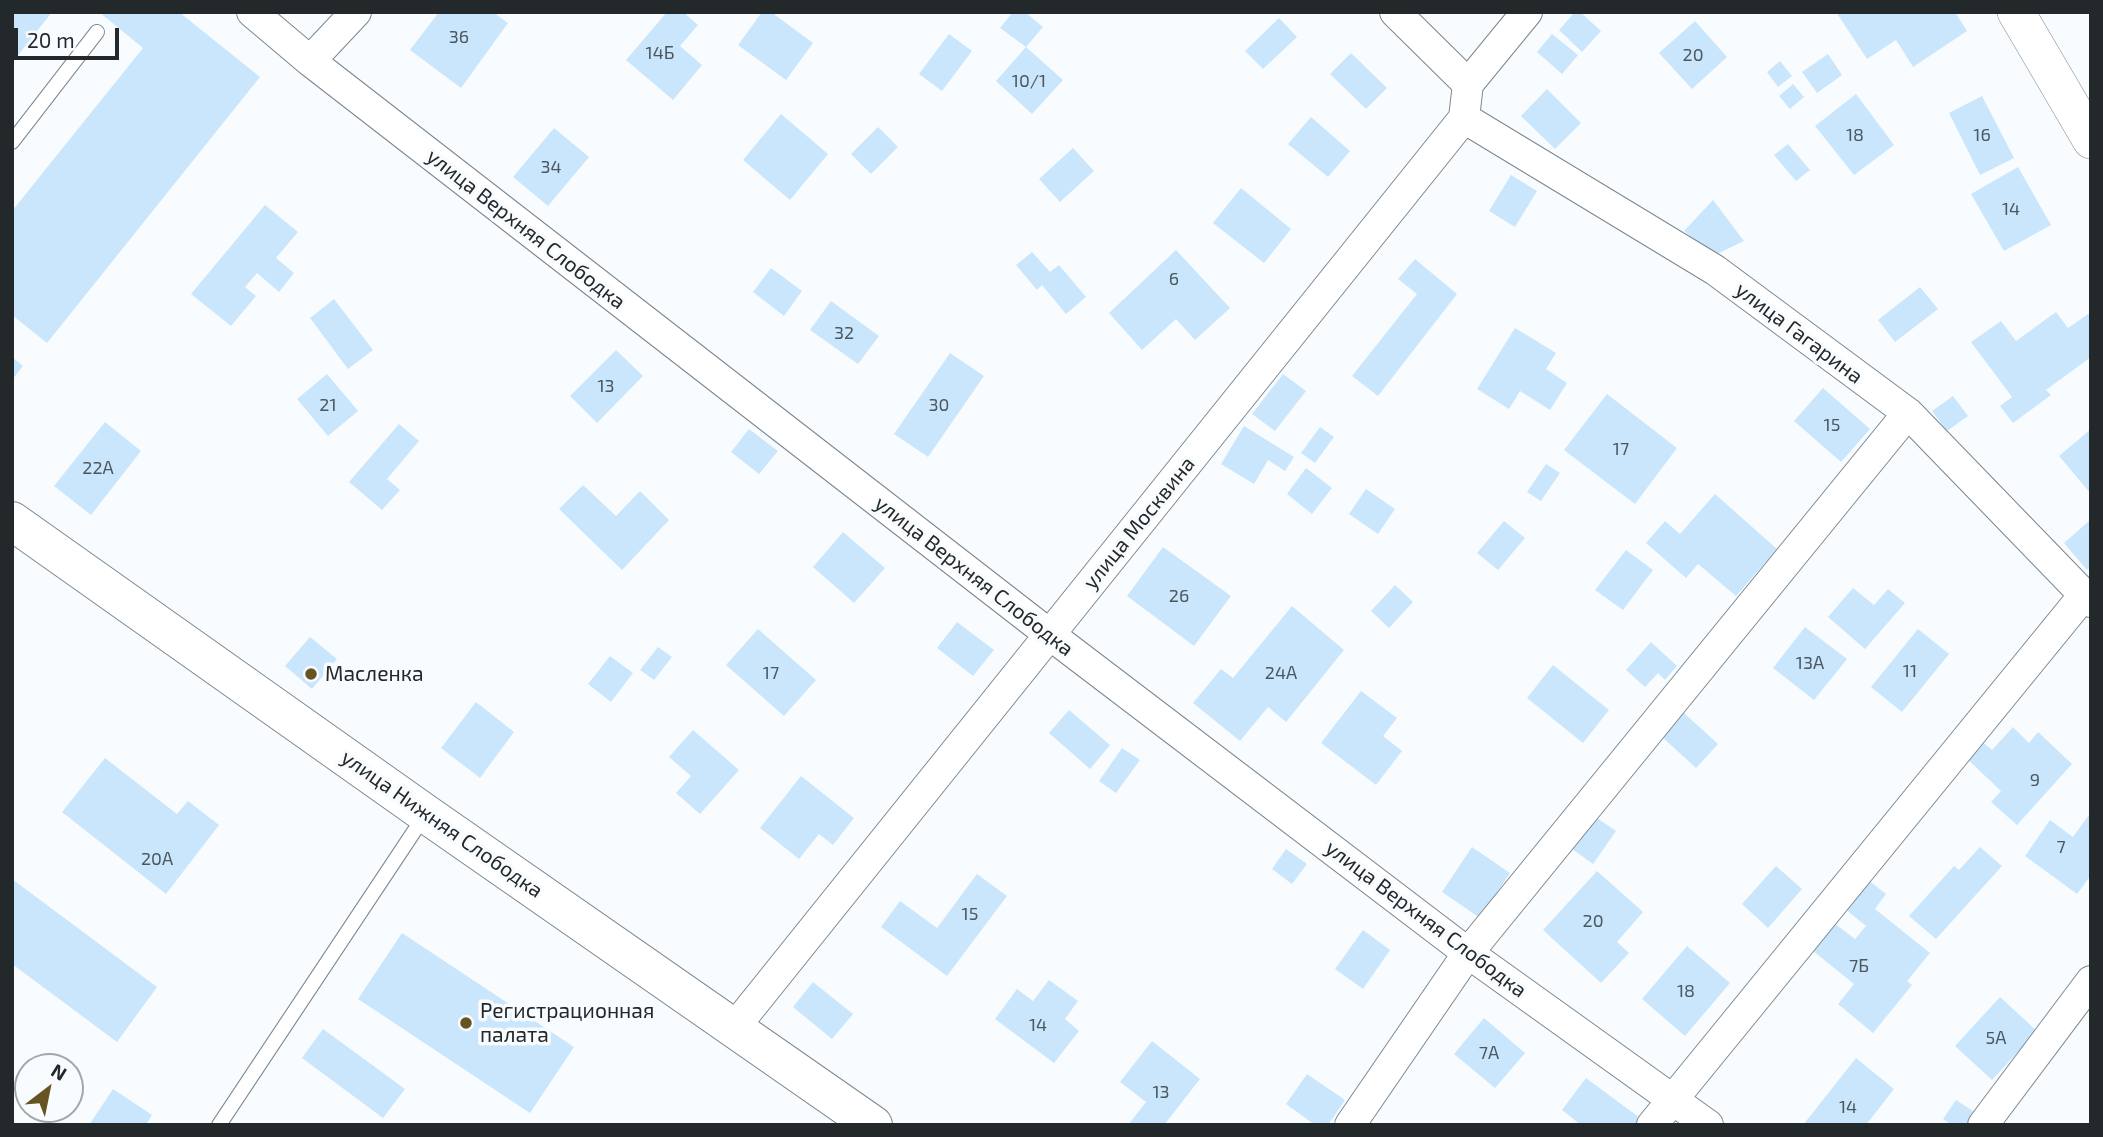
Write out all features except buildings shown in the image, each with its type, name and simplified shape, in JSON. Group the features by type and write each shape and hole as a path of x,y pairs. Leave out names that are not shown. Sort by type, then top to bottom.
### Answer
{"main road":[{"name":"улица Нижняя Слободка","path":"12,521 426,814 873,1125"}],"street":[{"name":"улица Верхняя Слободка","path":"252,12 310,61 1049,634 1468,953 1708,1125"},
{"path":"310,61 356,12"},
{"path":"1395,12 1468,84"},
{"path":"1464,118 1468,84 1527,12"},
{"path":"2017,12 2091,141"},
{"name":"улица Москвина","path":"734,1028 1464,118"},
{"name":"улица Гагарина","path":"1464,118 1715,270 1908,413 2087,599"},
{"path":"1350,1125 1468,953 1908,413"},
{"path":"1652,1125 1670,1099 2087,599"},
{"path":"1983,1125 2091,981"}],"lane":[{"path":"12,142 97,32"},
{"path":"219,1125 426,814"}],"place":[{"name":"Масленка","path":"311,674"},
{"name":"Регистрационная палата","path":"466,1023"}]}
